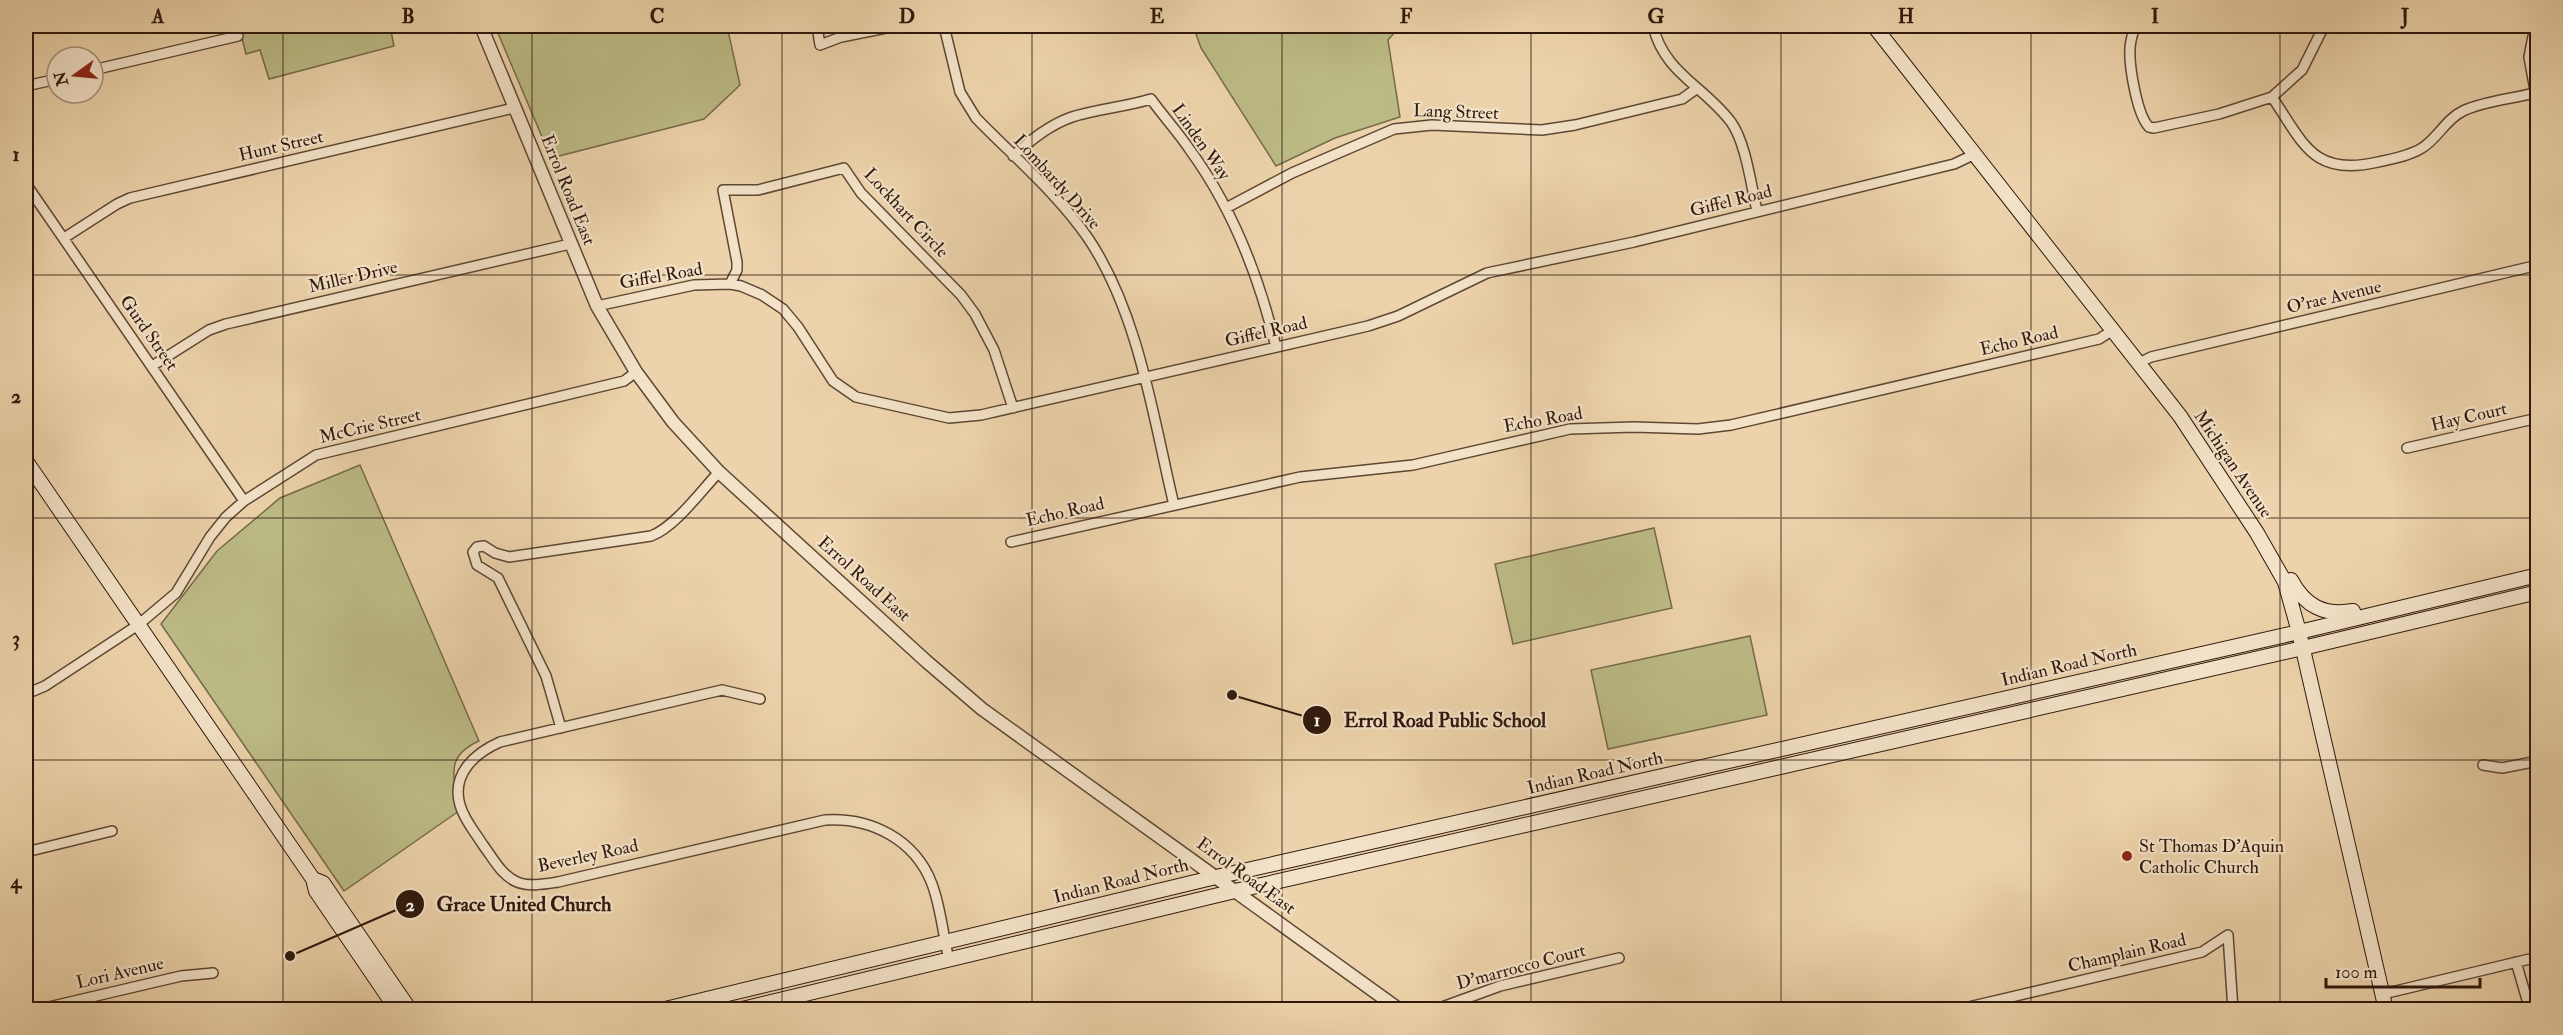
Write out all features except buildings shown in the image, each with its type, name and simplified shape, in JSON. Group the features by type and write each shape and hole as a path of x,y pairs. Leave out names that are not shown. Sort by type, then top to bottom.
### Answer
{"main road":[{"name":"Michigan Avenue","path":"1874,26 2180,416 2257,533 2288,589 2300,632 2386,1010"},
{"path":"26,461 313,879 316,891 397,1010"},
{"path":"2257,533 2276,552 2294,586 2311,605 2333,613 2394,608"},
{"name":"Indian Road North","path":"661,1010 1216,877 2300,632 2538,575"},
{"name":"Indian Road North","path":"738,1010 1235,891 2303,648 2538,592"},
{"path":"313,879 323,883 410,1010"}],"street":[{"name":"Errol Road East","path":"481,26 597,306 636,372 673,422 719,472 982,709 1216,877 1392,1008"},
{"path":"817,26 819,45 841,37 896,26"},
{"name":"Lombardy Drive","path":"944,26 964,101 976,118 1072,217 1105,266 1128,319 1174,505"},
{"path":"1653,26 1662,51 1696,89 1722,111 1735,129 1757,211"},
{"path":"2135,26 2131,39 2130,68 2142,117 2149,127 2154,128 2219,114 2272,97 2302,70 2324,26"},
{"path":"2535,26 2529,57 2538,107"},
{"path":"105,67 238,36"},
{"path":"26,86 45,82"},
{"name":"Lang Street","path":"1226,208 1302,168 1394,129 1432,125 1542,130 1575,125 1682,99 1696,89"},
{"path":"2272,97 2312,153 2331,164 2348,167 2386,160 2420,150 2450,120 2465,110 2534,93"},
{"name":"Linden Way","path":"1013,156 1037,136 1074,117 1151,99 1190,149 1226,208 1255,274 1276,347"},
{"name":"Hunt Street","path":"64,238 130,198 514,108"},
{"name":"Giffel Road","path":"597,306 694,285 730,284 762,295 783,309 798,327 833,381 856,397 949,418 981,415 1368,326 1398,316 1487,273 1634,242 1954,164 1975,154"},
{"name":"Lockhart Circle","path":"730,284 737,270 737,262 723,190 758,190 844,168 861,193 961,295 975,314 994,350 1013,408"},
{"name":"Gurd Street","path":"26,184 244,501"},
{"name":"Miller Drive","path":"152,366 209,330 226,324 570,243"},
{"name":"O'rae Avenue","path":"2139,363 2151,357 2538,266"},
{"name":"Echo Road","path":"1011,542 1300,477 1413,465 1570,429 1634,427 1698,429 1731,425 2099,339 2113,330"},
{"name":"McCrie Street","path":"26,694 45,686 138,625 176,593 210,537 226,517 244,501 316,454 624,381 636,372"},
{"name":"Hay Court","path":"2407,448 2538,418"},
{"path":"561,728 546,676 498,578 477,565 473,552 477,547 484,546 495,554 509,558 651,536 666,527 719,472"},
{"name":"Beverley Road","path":"760,699 722,690 500,742 482,750 468,763 461,779 458,796 463,813 500,868 517,882 534,884 558,882 814,822 849,819 888,833 919,860 933,886 949,960"},
{"path":"2483,765 2502,768 2538,761"},
{"path":"26,852 112,831"},
{"name":"Champlain Road","path":"1956,1010 2202,952 2228,935 2234,1010"},
{"path":"2383,994 2538,957"},
{"name":"D'marrocco Court","path":"1434,1010 1500,986 1619,958"},
{"path":"2516,962 2530,1010"},
{"name":"Lori Avenue","path":"36,1010 181,976 213,972"}],"shaded area":[{"path":"239,26 390,26 394,46 269,79 260,50 246,54"},
{"path":"495,26 727,26 740,85 704,119 551,158"},
{"path":"1193,26 1400,26 1388,40 1400,117 1335,138 1276,166 1201,48"},
{"path":"360,465 479,741 468,747 456,761 454,779 459,811 344,891 161,624 217,551 280,498"},
{"path":"1654,528 1672,608 1513,644 1495,564"},
{"path":"1750,636 1767,715 1608,749 1591,670"}],"place":[{"name":"Errol Road Public School","path":"1232,695"},
{"name":"St Thomas D'Aquin Catholic Church","path":"2127,856"},
{"name":"Grace United Church","path":"290,956"}]}
